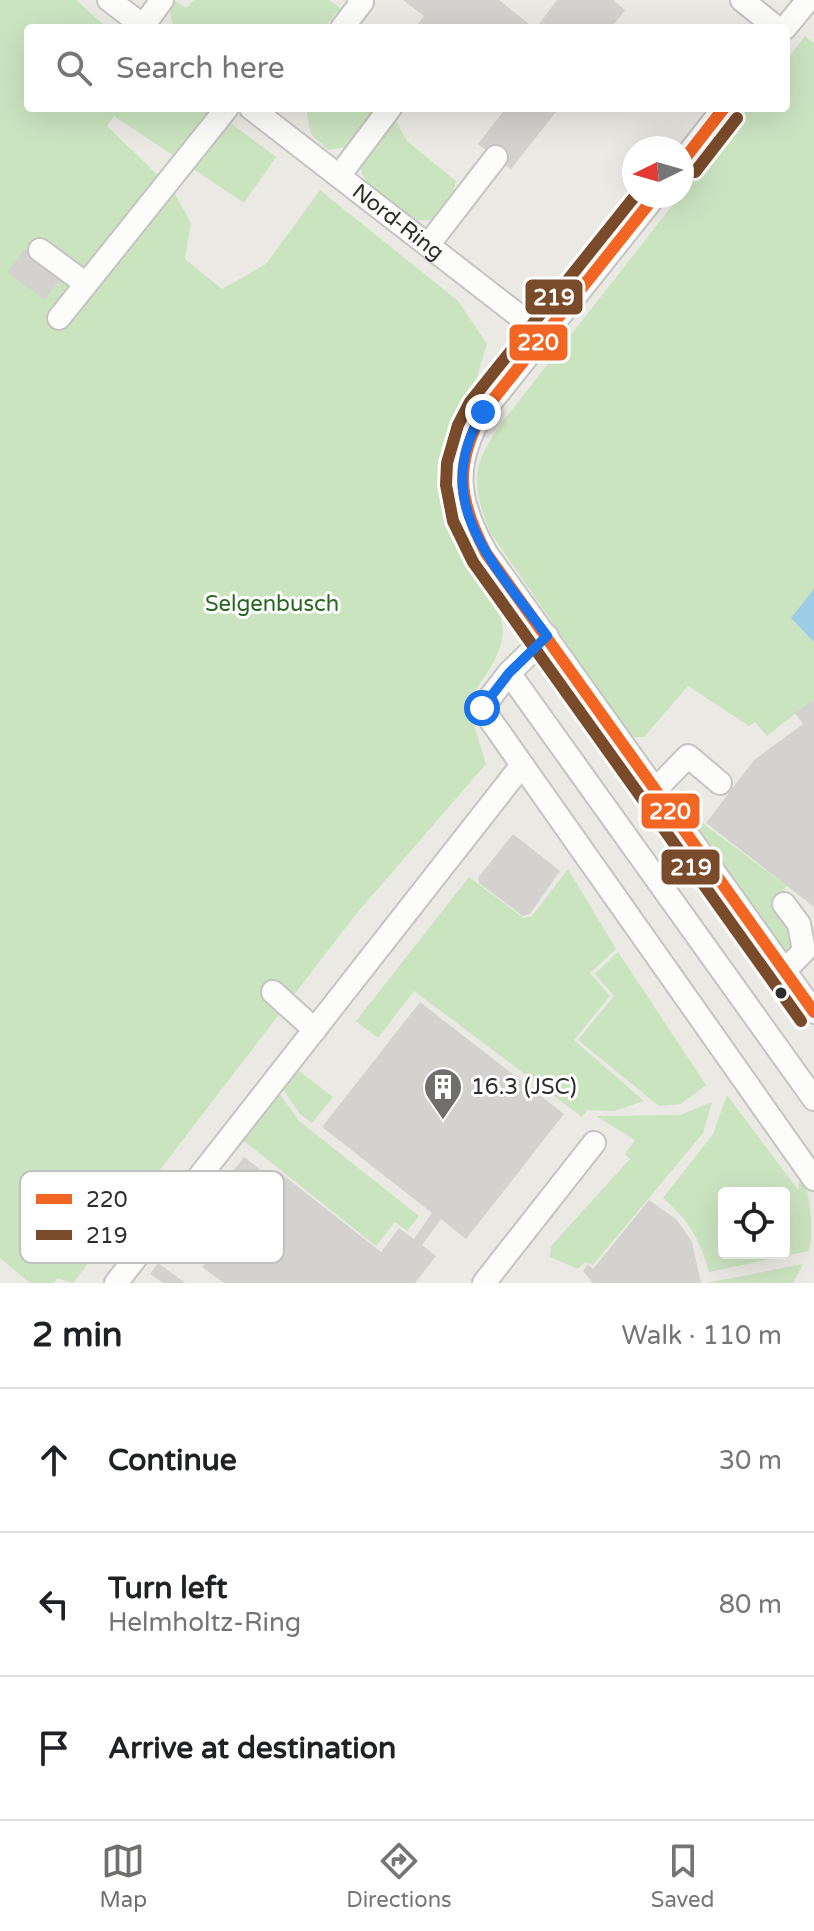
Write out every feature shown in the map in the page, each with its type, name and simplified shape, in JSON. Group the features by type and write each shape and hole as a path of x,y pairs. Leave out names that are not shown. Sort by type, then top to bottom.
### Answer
{"street":[{"path":"109,0 140,24"},
{"path":"146,24 162,0"},
{"path":"345,24 362,2 359,0"},
{"path":"742,0 772,24"},
{"path":"788,24 808,0"},
{"path":"59,318 224,112"},
{"name":"Nord-Ring","path":"266,112 339,176 545,336"},
{"path":"339,176 387,112"},
{"path":"694,147 721,112"},
{"path":"428,245 496,157"},
{"path":"646,208 483,412 468,436 461,492 467,519 486,553 814,1012"},
{"path":"40,250 86,284"},
{"path":"547,636 509,673 482,708 813,1177"},
{"path":"509,673 814,1099"},
{"path":"655,790 688,756 720,783"},
{"path":"204,1171 522,765"},
{"path":"783,972 804,951 799,924 784,904"},
{"path":"273,992 315,1030"},
{"path":"488,1281 594,1143"},
{"path":"116,1283 132,1263"}],"green space":[{"name":"Selgenbusch","path":"0,0 76,0 103,24 24,24 24,112 216,112 276,157 244,203 114,116 107,126 173,190 191,223 185,259 222,289 266,264 320,190 458,301 487,344 469,400 443,459 440,481 446,514 498,608 502,626 501,644 495,659 467,702 486,764 356,914 159,1171 20,1171 20,1263 88,1263 73,1283 57,1278 54,1283 30,1283 0,1258"},
{"path":"174,0 186,8 194,0 329,0 340,8 327,24 173,24 170,13"},
{"path":"805,36 814,43 814,589 792,618 814,642 814,699 767,736 755,722 749,726 688,686 644,737 631,737 490,532 477,486 480,462 503,421 670,208 694,208 694,178 746,112 790,112 790,56"},
{"path":"307,112 377,112 346,147 328,150 311,134"},
{"path":"393,115 407,141 456,181 448,204 433,219 417,220 378,193 363,176 360,166 362,156"},
{"path":"682,789 692,792 696,816 701,822 787,886 771,906 791,929 794,947 786,956 674,797"},
{"path":"568,869 616,949 590,973 610,996 574,1040 644,1101 614,1111 587,1110 582,1117 414,991 378,1038 356,1021 469,877 524,918 532,916"},
{"path":"618,952 706,1085 681,1104 659,1106 578,1040 614,996 595,974"},
{"path":"290,1064 333,1097 312,1123 300,1114 278,1082"},
{"path":"274,1086 299,1121 419,1216 407,1231 395,1222 376,1246 240,1138"},
{"path":"727,1095 798,1190 801,1170 810,1211 809,1251 790,1255 790,1187 718,1187 718,1259 771,1259 709,1272 692,1231 663,1198 713,1134"},
{"path":"712,1102 703,1133 593,1265 585,1262 578,1269 550,1257 551,1246 630,1159 625,1154 635,1140 596,1116 680,1115"},
{"path":"803,1264 793,1283 706,1283"}],"water":[{"path":"814,589 814,642 791,618"}],"building":[{"path":"403,0 499,0 529,24 418,24 424,16"},
{"path":"557,0 613,0 625,10 614,24 539,24"},
{"path":"503,112 556,112 511,169 478,144"},
{"path":"24,249 62,277 45,300 7,272"},
{"path":"814,699 814,907 706,823 754,760 803,724 795,713"},
{"path":"513,834 560,871 530,914 523,916 479,883 478,878"},
{"name":"16.3 (JSC)","path":"420,1002 564,1114 466,1239 441,1219 422,1245 436,1256 415,1283 224,1283 202,1267 206,1263 284,1263 284,1176 381,1252 399,1228 414,1239 432,1213 322,1127"},
{"name":"16.3 (JSC)","path":"244,1157 262,1171 233,1171"},
{"path":"649,1200 677,1220 692,1242 701,1283 593,1283 583,1271 588,1264 593,1269"},
{"path":"158,1263 185,1283 163,1283 150,1274"}],"transit line":[{"name":"220","path":"694,147 721,112"},
{"name":"219","path":"695,172 737,118"},
{"name":"219","path":"625,208 470,402 458,425 447,463 446,485 453,521 473,562 801,1021"},
{"name":"220","path":"645,208 483,412 467,449 463,482 465,499 486,553 814,1012"}],"place":[{"name":"16.3 (JSC)","path":"443,1121"}],"route":[{"path":"482,708 509,673 547,636 486,553 467,519 461,492 463,465 468,436 483,412"}]}
